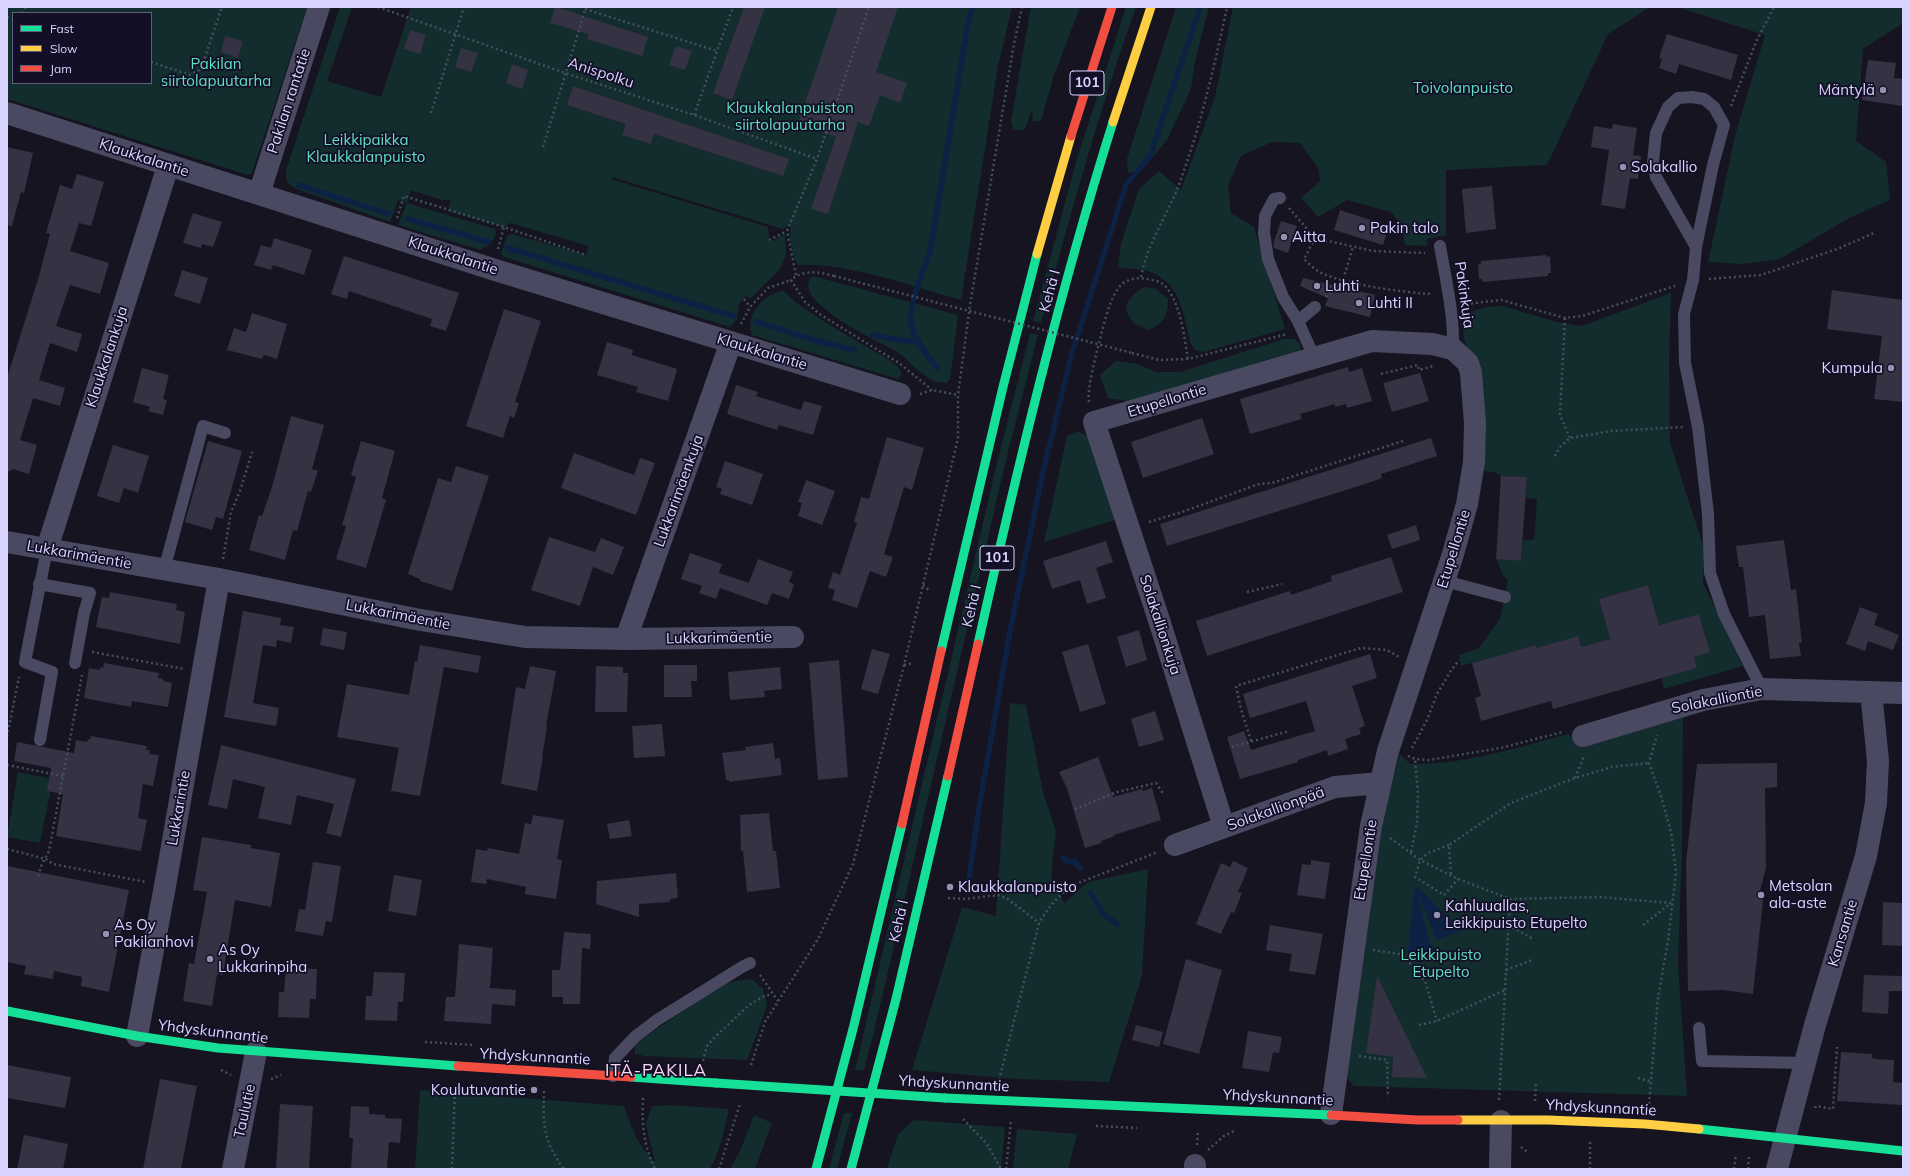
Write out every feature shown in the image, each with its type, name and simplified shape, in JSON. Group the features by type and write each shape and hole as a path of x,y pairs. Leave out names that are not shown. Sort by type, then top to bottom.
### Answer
{"main road":[{"name":"Kehä I","path":"816,1169 853,1028 982,468 1014,336 1063,159 1112,7"},
{"name":"Kehä I","path":"851,1169 895,1000 1014,487 1047,356 1098,170 1124,85 1151,7"},
{"name":"Yhdyskunnantie","path":"7,1011 137,1036 256,1052 945,1098 1331,1114 1418,1120 1500,1111 1548,1120 1645,1124 1785,1137 1903,1151"}],"street":[{"name":"Pakilan rantatie","path":"259,194 319,7"},
{"name":"Klaukkalantie","path":"7,113 168,166 900,394"},
{"name":"Klaukkalankuja","path":"47,549 168,166"},
{"name":"Etupellontie","path":"1094,422 1372,341 1432,344 1453,349 1468,363 1471,373 1475,423 1474,454 1467,504 1380,783 1371,826 1353,947 1331,1114"},
{"name":"Lukkarimäenkuja","path":"626,639 731,342"},
{"name":"Solakallionkuja","path":"1094,422 1224,827"},
{"name":"Lukkarimäentie","path":"7,542 164,570 221,570 415,619 525,637 626,639 793,637"},
{"name":"Lukkarintie","path":"137,1036 221,570"},
{"name":"Solakalliontie","path":"1583,736 1661,711 1703,700 1762,689 1903,693"},
{"name":"Kansantie","path":"1777,1169 1805,1063 1866,856 1876,803 1878,761 1871,692"},
{"name":"Solakallionpää","path":"1175,846 1335,787 1380,783"},
{"name":"Taulutie","path":"233,1169 256,1052"},
{"path":"1500,1111 1500,1169"}],"lane":[{"path":"1696,247 1656,177 1653,162 1656,133 1668,107 1678,98 1692,97 1704,99 1714,108 1724,125 1713,165 1696,247 1693,280 1684,314 1686,363 1698,427 1708,514 1710,573 1724,614 1762,689"},
{"path":"1280,198 1274,199 1265,216 1264,233 1268,259 1283,297 1298,321 1314,357"},
{"name":"Pakinkuja","path":"1441,251 1454,329 1453,349"},
{"path":"1298,321 1315,307"},
{"path":"164,570 203,426 224,433"},
{"path":"40,740 52,672 25,662 47,549"},
{"path":"1444,580 1505,597"},
{"path":"39,584 90,593 75,663"},
{"path":"613,1076 615,1058 636,1036 657,1020 688,1000 750,963"},
{"path":"1699,1028 1702,1061 1805,1063"}],"path":[{"path":"152,62 190,75 201,69 222,7"},
{"name":"Anispolku","path":"378,7 565,73 694,115 818,159"},
{"path":"431,113 464,7"},
{"path":"694,115 732,7"},
{"path":"796,275 787,231 818,159 869,7"},
{"path":"751,1066 765,1022 802,967 818,939 853,864 904,665 958,438 958,395 970,305 993,164 1022,7"},
{"path":"1141,277 1144,263 1178,187 1210,89 1227,7"},
{"path":"1724,125 1756,42 1774,7"},
{"path":"543,147 586,8 717,51"},
{"path":"391,236 404,196 504,227 586,255"},
{"path":"1280,198 1315,238 1372,251 1441,251"},
{"path":"769,240 787,231"},
{"path":"1315,238 1304,259 1318,271 1343,280 1450,300 1501,300 1565,318 1582,316 1693,280 1761,274 1840,248 1876,232"},
{"path":"1315,307 1343,280 1353,247"},
{"path":"731,342 750,307 768,288 791,280 796,275 816,272 1159,360 1188,359 1285,335 1303,333"},
{"path":"1094,422 1089,398 1094,365 1106,320 1115,294 1122,285 1131,279 1141,277 1158,281 1165,286 1173,299 1184,338 1188,359"},
{"path":"791,280 805,302 821,315 900,363 932,390 958,395"},
{"path":"744,299 750,307"},
{"path":"1565,318 1560,415 1570,438"},
{"path":"1381,374 1406,369"},
{"path":"900,394 915,396 932,390"},
{"path":"1555,456 1560,447 1570,438 1612,431 1698,427"},
{"path":"1128,527 1182,512 1259,484 1272,482 1403,441"},
{"path":"221,570 231,512 240,491 252,452"},
{"path":"1247,592 1282,584"},
{"path":"923,585 930,591"},
{"path":"1251,742 1236,686 1361,648 1387,650 1405,660"},
{"path":"78,649 203,672"},
{"path":"1408,756 1427,720 1437,694 1459,660"},
{"path":"7,737 21,667 25,662"},
{"path":"904,665 913,663"},
{"path":"38,876 49,851 82,675"},
{"path":"1649,1106 1658,998 1668,941 1671,903 1676,872 1671,832 1661,796 1649,763 1660,724 1661,711"},
{"path":"1232,747 1289,731"},
{"path":"1429,760 1500,748 1567,731 1583,736"},
{"path":"1410,852 1417,822 1418,794 1415,759"},
{"path":"1458,878 1444,895 1415,877 1420,860 1428,853 1448,845 1511,803 1575,778 1612,767 1649,763"},
{"path":"7,765 63,776"},
{"path":"1075,809 1117,792 1156,783 1164,794"},
{"path":"1389,837 1420,860 1510,900 1590,897 1671,903"},
{"path":"1448,845 1451,874"},
{"path":"998,1086 1039,923 1062,892 1073,886 1175,846"},
{"path":"7,849 46,859 53,864 165,886"},
{"path":"948,898 965,900 998,895 1008,899 1039,923"},
{"path":"1500,1111 1510,900"},
{"path":"1643,925 1671,903"},
{"path":"1508,925 1533,939"},
{"path":"1353,947 1399,954 1425,981 1437,1021"},
{"path":"1506,970 1532,960"},
{"path":"750,963 778,1001"},
{"path":"1419,1025 1437,1021 1505,990"},
{"path":"702,1066 707,1046 717,1035 749,1005 762,997 772,994"},
{"path":"1814,1114 1816,1106 1833,1109 1837,1086 1837,1047"},
{"path":"1339,1053 1388,1060 1388,1097"},
{"path":"645,1078 642,1122 645,1144 655,1169"},
{"path":"1638,1078 1652,1082"},
{"path":"1535,1101 1536,1083"},
{"path":"452,1169 455,1084"},
{"path":"544,1090 543,1120 548,1144 564,1169"},
{"path":"719,1169 740,1103"},
{"path":"958,1114 987,1144 1001,1169"},
{"path":"1006,1169 1011,1117"},
{"path":"1195,1167 1210,1148 1224,1136 1234,1131"},
{"path":"1520,1142 1521,1148 1529,1152"},
{"path":"1590,1142 1590,1169"},
{"path":"1734,1169 1736,1154"},
{"path":"1748,1169 1749,1155"}],"green space":[{"name":"Pakilan siirtolapuutarha","path":"7,7 307,7 252,173 248,175 7,99"},
{"path":"340,7 352,7 327,81 381,97 411,7 1012,7 998,66 961,300 858,271 817,265 798,265 791,246 791,227 788,226 783,229 612,177 611,179 768,227 769,240 772,241 785,234 786,255 780,269 751,298 745,296 739,304 737,319 730,327 504,257 501,254 507,236 512,234 586,255 589,246 510,223 504,227 448,211 451,200 442,200 411,190 407,203 398,200 390,222 294,188 286,179 287,167"},
{"path":"1031,7 1080,7 1053,78 1041,121 1033,121 1032,109 1026,127 1022,130 1013,130 1011,121"},
{"path":"1126,7 1136,7 1097,124 1041,323 1033,321 1076,162"},
{"path":"1176,7 1209,7 1195,61 1191,89 1167,140 1143,169 1128,173 1127,159"},
{"name":"Toivolanpuisto","path":"1233,7 1650,7 1608,34 1547,165 1446,170 1446,235 1427,239 1427,246 1405,245 1401,225 1391,212 1347,200 1318,217 1301,198 1320,181 1318,168 1300,143 1272,142 1241,156 1228,185 1231,213 1254,227 1285,329 1203,352 1196,350 1191,344 1184,314 1180,304 1171,287 1164,280 1147,271 1118,267 1121,243 1139,189 1159,171 1181,190 1215,97"},
{"path":"1677,7 1903,7 1903,23 1863,49 1856,141 1886,162 1890,200 1849,218 1780,259 1742,264 1708,262 1736,132 1765,35"},
{"path":"407,203 495,229 496,233 491,244 480,250 398,225"},
{"path":"813,276 958,315 950,379 947,383 940,383 926,376 896,351 856,330 823,308 812,296 808,285"},
{"path":"1144,287 1156,289 1168,299 1167,310 1164,318 1149,330 1134,323 1126,309 1132,296"},
{"path":"780,291 784,291 795,302 828,324 889,360 899,368 902,374 898,379 752,335 750,328 753,314 761,302"},
{"path":"1671,293 1669,362 1670,443 1704,548 1703,583 1743,666 1664,689 1661,678 1697,668 1689,641 1706,636 1699,614 1659,625 1648,585 1599,599 1610,639 1540,659 1536,645 1461,666 1459,655 1479,648 1500,619 1508,581 1503,575 1496,559 1521,561 1523,540 1534,540 1537,499 1526,498 1527,477 1501,476 1494,472 1480,471 1479,366 1465,343 1462,325 1464,318 1471,312 1487,307 1503,306 1557,322 1582,326"},
{"path":"1030,333 1038,335 1005,464 874,1032 864,1070 855,1070 997,463"},
{"path":"1284,339 1295,339 1300,344 1302,352 1134,402 1108,398 1100,375 1116,361 1137,364 1156,372 1180,372"},
{"path":"1078,431 1089,437 1115,520 1044,542 1067,436"},
{"path":"1010,703 1026,705 1043,792 1056,831 1051,877 1064,903 1088,882 1148,869 1142,976 1109,1082 1017,1079 912,1070 962,907 996,916"},
{"name":"Leikkipuisto Etupelto","path":"1683,717 1682,849 1678,962 1687,1096 1354,1086 1347,1078 1384,813 1400,754 1410,764 1450,762 1490,755 1568,734 1583,747"},
{"path":"18,772 53,779 40,843 7,837"},
{"path":"748,979 753,980 763,989 767,1006 747,1060 644,1056 635,1053 635,1047 642,1039 717,988 727,983"},
{"path":"420,1090 624,1106 639,1143 655,1162 646,1124 652,1106 670,1105 729,1109 724,1132 714,1162 710,1169 415,1169"},
{"path":"844,1113 852,1113 837,1169 829,1169"},
{"path":"754,1115 772,1123 755,1169 730,1169 740,1151"},
{"path":"914,1120 1003,1127 1005,1130 1001,1169 887,1169 898,1134"},
{"path":"1017,1129 1077,1134 1068,1169 1013,1169"}],"water":[{"name":"Kahluuallas, Leikkipuisto Etupelto","path":"1415,886 1463,930 1436,940 1421,900 1419,900 1431,948 1435,947 1434,955 1409,952 1408,950"}],"building":[{"path":"555,7 648,37 642,56 587,39 589,34 550,23"},
{"path":"744,7 765,7 732,100 713,93"},
{"path":"838,7 898,7 876,72 907,83 900,103 880,95 869,126 858,122 828,214 811,209 836,137 798,123"},
{"path":"410,30 426,35 420,54 404,49"},
{"path":"1667,34 1738,55 1731,80 1679,64 1676,74 1659,68 1662,59 1659,58"},
{"path":"225,36 243,41 238,58 221,52"},
{"path":"676,46 692,51 685,70 669,65"},
{"path":"461,48 478,53 471,72 455,67"},
{"name":"Mäntylä","path":"1868,60 1896,63 1894,78 1903,79 1903,106 1862,100"},
{"path":"512,64 528,70 522,89 506,83"},
{"path":"573,86 789,159 783,176 654,134 651,144 622,135 626,124 567,105"},
{"name":"Solakallio","path":"1613,124 1637,128 1633,155 1641,156 1638,179 1630,178 1625,209 1601,205 1609,150 1591,147 1594,126 1612,129"},
{"path":"7,147 33,153 24,193 21,192 12,226 7,225"},
{"path":"77,174 104,182 91,226 79,223 70,251 109,263 100,294 70,285 56,326 82,334 77,352 50,343 39,380 65,388 60,406 33,398 20,440 37,445 29,474 12,469 11,471 7,471 7,378 39,276 50,234 46,233 60,185 72,189"},
{"path":"1492,186 1496,229 1466,233 1462,189"},
{"name":"Pakin talo","path":"1340,210 1389,226 1383,245 1334,230"},
{"path":"193,213 222,222 213,247 202,244 201,248 183,243"},
{"name":"Aitta","path":"1281,221 1297,226 1288,253 1274,248 1273,245"},
{"path":"274,238 312,250 304,275 273,265 271,270 254,265 261,245 271,248"},
{"path":"1546,255 1546,257 1550,256 1551,273 1548,273 1548,276 1483,282 1482,279 1479,279 1478,264 1481,264 1481,261"},
{"path":"344,256 459,293 446,331 430,326 432,319 349,291 347,299 331,294"},
{"path":"182,270 208,278 200,304 174,296"},
{"path":"1303,278 1375,295 1370,317 1325,306 1328,298 1300,286"},
{"name":"Kumpula","path":"1832,290 1903,300 1903,402 1874,399 1882,336 1827,329"},
{"path":"504,309 541,321 515,402 519,403 514,418 510,416 503,438 466,426"},
{"path":"252,313 287,324 277,359 264,355 262,359 227,350 234,328 246,332"},
{"path":"607,342 633,350 632,355 677,369 668,401 636,392 638,387 597,375"},
{"path":"1348,367 1349,372 1362,368 1372,401 1347,408 1346,404 1335,407 1335,404 1300,414 1302,419 1250,434 1240,399"},
{"path":"142,368 169,375 163,399 167,400 163,415 148,411 150,407 133,402"},
{"path":"1420,373 1429,401 1392,412 1383,383"},
{"path":"736,385 758,392 756,396 801,410 804,401 822,406 813,435 779,425 777,430 727,414"},
{"path":"291,416 324,425 312,469 318,471 311,492 308,491 297,531 293,530 285,560 249,550 259,515 262,516 272,487"},
{"path":"1202,418 1214,454 1143,478 1131,442"},
{"path":"887,437 924,448 912,490 904,487 884,554 893,557 886,577 870,571 857,608 832,600 835,590 828,588 833,572 840,575 857,523 854,522 861,497 869,499"},
{"path":"1431,438 1437,456 1381,474 1382,478 1362,485 1167,546 1160,524"},
{"path":"208,441 242,451 223,519 216,517 212,530 185,522"},
{"path":"361,441 395,451 382,498 386,500 366,568 336,559 346,526 342,525 356,477 351,475"},
{"path":"113,445 149,456 138,493 124,488 119,503 97,496"},
{"path":"574,453 634,475 640,458 655,463 636,515 561,488"},
{"path":"725,461 763,474 752,505 720,494 722,489 716,487"},
{"path":"456,466 489,476 452,591 420,581 420,579 408,574 438,478 451,482"},
{"path":"1501,476 1527,477 1521,561 1496,559"},
{"path":"806,480 835,491 822,525 798,516 802,503 798,502"},
{"path":"1416,525 1420,540 1392,549 1387,535"},
{"path":"549,537 595,552 601,538 624,547 613,575 593,567 580,606 531,590"},
{"path":"1784,540 1791,590 1796,589 1802,643 1799,643 1801,656 1770,659 1765,615 1749,617 1743,567 1739,567 1736,546"},
{"path":"1106,541 1113,562 1096,568 1106,598 1087,604 1080,580 1052,589 1043,561"},
{"path":"690,553 722,564 719,573 749,583 758,559 793,572 789,582 794,584 789,599 772,593 767,605 720,588 716,599 699,593 702,586 681,579"},
{"path":"1391,557 1403,592 1207,656 1196,621 1290,591 1291,595 1332,581 1331,576"},
{"path":"1648,585 1659,625 1699,614 1710,652 1694,657 1697,668 1553,709 1551,701 1481,721 1475,698 1481,696 1472,663 1536,645 1537,648 1578,636 1581,647 1610,639 1599,599"},
{"path":"110,592 177,604 176,610 185,612 180,644 96,627 102,597 109,598"},
{"path":"1860,607 1878,614 1874,625 1899,635 1893,650 1868,641 1865,651 1846,644"},
{"path":"243,611 281,618 280,625 294,627 291,643 277,640 276,647 263,645 253,703 279,708 276,726 224,717"},
{"path":"323,628 347,632 344,650 320,645"},
{"path":"1139,630 1147,660 1126,667 1117,637"},
{"path":"1088,644 1106,704 1080,712 1062,652"},
{"path":"420,645 481,656 478,673 444,667 420,796 391,791 399,748 337,737 347,684 409,695 415,661 417,662"},
{"path":"872,649 890,654 878,694 861,689"},
{"path":"1370,654 1377,678 1352,686 1365,726 1359,728 1361,734 1345,739 1348,749 1328,756 1327,750 1298,760 1298,762 1240,779 1227,737 1244,731 1251,750 1315,731 1306,701 1250,718 1243,694"},
{"path":"839,660 848,777 818,780 809,663"},
{"path":"104,663 159,673 158,678 172,683 168,707 132,701 131,707 84,698 89,668 100,670 100,667 103,668"},
{"path":"664,665 697,665 697,681 691,681 692,697 664,697"},
{"path":"530,666 556,671 546,726 543,757 537,791 501,784 516,687 525,689"},
{"path":"596,666 623,667 623,673 628,673 627,712 595,712"},
{"path":"780,667 782,689 764,691 765,697 730,700 728,672"},
{"path":"1155,711 1164,740 1139,747 1131,719"},
{"path":"662,724 665,756 634,758 632,726"},
{"path":"91,736 147,746 146,750 150,750 149,754 159,755 153,786 143,784 138,818 147,820 141,851 56,836 63,794 47,791 51,768 14,761 17,742 74,753 76,740 87,742 88,739 90,740"},
{"path":"773,743 775,759 780,758 782,775 729,782 729,780 726,780 722,753 746,750 745,747"},
{"path":"221,745 356,779 341,837 326,833 334,804 297,795 291,825 258,818 265,787 233,779 227,809 208,805"},
{"path":"1098,757 1113,797 1142,789 1143,791 1152,788 1161,820 1114,835 1115,836 1101,841 1102,843 1085,848 1067,788 1059,772"},
{"path":"1777,763 1777,787 1765,788 1766,868 1760,891 1764,891 1753,994 1723,990 1688,991 1686,862 1697,764"},
{"path":"769,813 773,851 776,851 780,888 747,892 743,851 741,851 740,815"},
{"path":"533,815 564,820 557,859 562,860 556,899 525,894 526,887 487,879 486,884 471,882 476,849 487,851 488,848 519,854 525,823 531,824"},
{"path":"629,820 632,836 610,839 607,824"},
{"path":"202,837 251,845 251,848 280,853 271,907 235,900 223,975 217,974 212,1006 183,1001 189,963 194,964 207,892 193,890"},
{"path":"1311,860 1330,863 1325,899 1297,895 1302,864 1311,865"},
{"path":"1233,861 1248,868 1238,892 1242,893 1234,913 1231,912 1221,934 1196,924 1221,863 1230,867"},
{"name":"As Oy Lukkarinpiha","path":"313,862 341,866 332,922 326,921 323,936 295,931 299,909 305,910"},
{"path":"7,866 129,890 109,992 81,986 82,977 54,971 53,979 24,974 26,966 7,962"},
{"path":"676,873 678,898 670,899 670,902 639,904 639,917 596,904 597,881"},
{"path":"394,875 422,880 416,916 388,911"},
{"path":"1883,902 1903,903 1903,946 1882,945"},
{"path":"1270,925 1323,934 1315,975 1289,971 1292,954 1266,950"},
{"path":"564,932 591,934 590,949 582,948 580,1004 563,1004 563,997 552,997 552,970 560,970"},
{"path":"459,944 493,948 490,988 516,990 515,1006 492,1004 491,1024 444,1021 446,997 455,997"},
{"path":"1186,959 1222,970 1199,1054 1163,1044"},
{"name":"As Oy Lukkarinpiha","path":"286,968 317,969 316,999 310,999 309,1018 278,1017 279,992 284,992"},
{"path":"374,972 405,973 403,1002 398,1002 397,1021 365,1020 366,996 372,996"},
{"path":"1864,975 1903,976 1903,991 1889,991 1888,1014 1862,1012"},
{"path":"1377,976 1427,1078 1392,1077 1393,1057 1366,1053"},
{"path":"1136,1025 1163,1032 1159,1047 1132,1040"},
{"path":"1248,1031 1282,1037 1279,1053 1273,1052 1269,1072 1242,1068"},
{"path":"1841,1052 1872,1054 1872,1058 1875,1059 1894,1060 1893,1082 1903,1083 1903,1105 1837,1101"},
{"path":"7,1065 71,1077 65,1108 7,1098"},
{"path":"160,1079 197,1086 181,1169 143,1169"},
{"path":"280,1104 313,1106 309,1169 276,1169"},
{"path":"351,1106 369,1107 369,1114 385,1115 385,1118 402,1119 400,1143 389,1142 387,1169 351,1169 353,1138 349,1138"},
{"path":"24,1135 68,1144 63,1169 17,1169"}],"waterway":[{"path":"938,368 919,344 912,327 911,319 916,289 930,253 968,22 973,7"},
{"path":"969,879 978,814 1010,631 1043,472 1072,353 1126,185 1150,156 1200,7"},
{"path":"299,185 389,214"},
{"path":"408,219 489,242"},
{"path":"508,248 733,316"},
{"path":"756,322 825,343 854,350"},
{"path":"872,335 919,343"},
{"path":"1064,858 1066,861 1075,862 1080,868"},
{"path":"1091,893 1103,914 1117,924"}],"traffic: fast":[{"path":"978,644 1040,382 1093,187 1113,122"},
{"path":"941,651 1003,387 1037,254"},
{"path":"851,1169 896,999 948,776"},
{"path":"816,1169 853,1029 902,824"},
{"path":"7,1011 137,1036 218,1048 458,1066"},
{"path":"631,1077 716,1083"},
{"path":"716,1083 945,1098"},
{"path":"945,1098 1331,1115"},
{"path":"1699,1129 1903,1151"}],"traffic: slow":[{"path":"1113,122 1151,7"},
{"path":"1037,254 1071,136"},
{"path":"1458,1120 1548,1120 1645,1124 1699,1129"}],"traffic: jam":[{"path":"1071,136 1112,7"},
{"path":"948,776 978,644"},
{"path":"902,824 941,651"},
{"path":"458,1066 631,1077"},
{"path":"1331,1115 1417,1120 1458,1120"}],"place":[{"name":"Mäntylä","path":"1883,90"},
{"name":"Solakallio","path":"1623,167"},
{"name":"Pakin talo","path":"1362,228"},
{"name":"Aitta","path":"1284,237"},
{"name":"Luhti","path":"1317,286"},
{"name":"Luhti II","path":"1359,303"},
{"name":"Kumpula","path":"1891,368"},
{"name":"Klaukkalanpuisto","path":"950,887"},
{"name":"Metsolan ala-aste","path":"1761,895"},
{"name":"Kahluuallas, Leikkipuisto Etupelto","path":"1437,915"},
{"name":"As Oy Pakilanhovi","path":"106,934"},
{"name":"As Oy Lukkarinpiha","path":"210,959"},
{"name":"Koulutuvantie","path":"534,1090"}],"district":[{"name":"ITÄ-PAKILA","path":"656,1071"}],"park label":[{"name":"Klaukkalanpuiston siirtolapuutarha","path":"790,116"},
{"name":"Leikkipaikka Klaukkalanpuisto","path":"366,148"}]}
